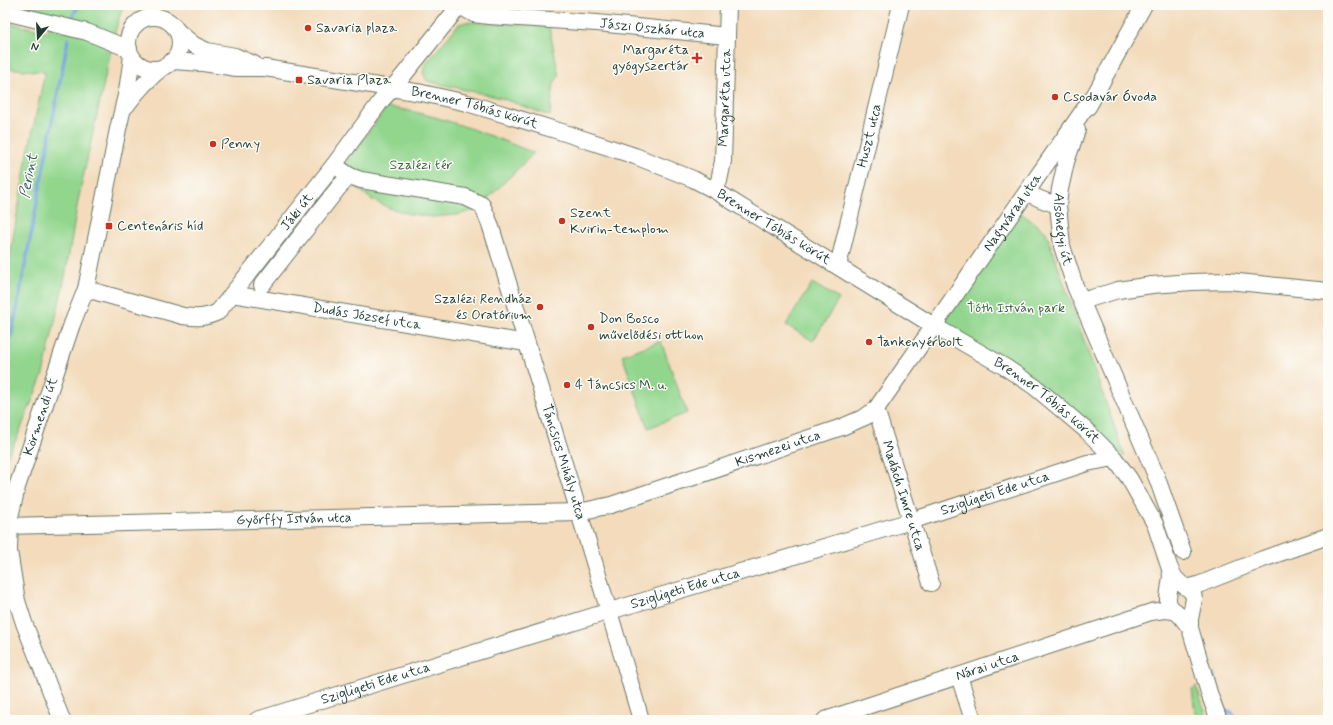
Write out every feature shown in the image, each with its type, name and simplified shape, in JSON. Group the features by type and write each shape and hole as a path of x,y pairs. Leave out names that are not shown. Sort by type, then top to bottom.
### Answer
{"street":[{"path":"130,53 128,39 145,14 148,5"},
{"path":"5,12 96,34 130,53 138,63 147,68 153,68 168,64 179,49 180,39 165,5"},
{"name":"Jászi Oszkár utca","path":"460,5 474,14 489,16 597,23 727,36"},
{"name":"Jáki út","path":"86,289 183,316 196,318 207,317 218,312 334,165 381,101 402,78 460,5"},
{"name":"Margaréta utca","path":"714,190 719,181 723,162 728,5"},
{"name":"Huszt utca","path":"838,266 901,5"},
{"name":"Alsóhegyi út","path":"1144,5 1092,98 1076,131 1066,162 1058,205 1062,246 1075,286 1157,478 1183,552"},
{"path":"96,34 114,33 151,17 164,19 174,27"},
{"name":"Brenner Tóbiás körút","path":"174,27 194,45 207,51 235,56 265,68"},
{"name":"Körmendi út","path":"62,720 18,606 13,582 7,526 17,487 72,324 86,289 114,146 127,91 130,53"},
{"name":"Brenner Tóbiás körút","path":"168,64 203,63 237,68 265,68 392,88 467,103 642,159 693,179 714,190 934,326 1004,367 1035,387 1066,412 1114,458 1130,478 1152,518 1170,569 1175,578 1190,594"},
{"name":"Körmendi út","path":"122,111 147,81 168,64"},
{"name":"Nagyvárad utca","path":"934,326 1092,98"},
{"path":"334,165 350,176"},
{"name":"Jáki út","path":"262,285 338,187 350,176"},
{"name":"Táncsics Mihály utca","path":"350,176 361,180 465,197 482,205 490,224 610,611 641,720"},
{"path":"1027,192 1036,198 1058,205"},
{"path":"1082,301 1118,290 1152,285 1192,282 1228,281 1328,291"},
{"name":"Dudás József utca","path":"232,294 526,343"},
{"name":"Kismezei utca","path":"579,512 611,505 842,427 865,417 876,409 934,326"},
{"name":"Madách Imre utca","path":"876,409 931,583"},
{"name":"Szigligeti Ede utca","path":"257,720 610,611 911,521 1087,463 1114,458"},
{"name":"Győrffy István utca","path":"7,526 579,512"},
{"path":"1190,594 1209,587 1249,565 1328,536"},
{"name":"Brenner Tóbiás körút","path":"1170,569 1172,603"},
{"path":"1182,586 1190,594 1190,608 1186,611 1179,612 1172,603 1172,590 1176,587 1182,586"},
{"path":"1190,594 1190,628"},
{"path":"1172,603 1190,628 1210,696 1219,720"},
{"name":"Nárai utca","path":"825,720 1151,612 1160,606 1172,603"},
{"path":"959,676 973,720"}],"green space":[{"path":"23,5 123,5 115,32 78,201 65,277 43,374 17,438 5,460 5,285 26,162 45,72 5,68 5,22 48,32 49,13"},
{"path":"466,22 549,26 559,76 554,83 550,116 501,98 427,81 423,73 424,66 459,24"},
{"name":"Szalézi tér","path":"387,107 425,114 480,132 534,153 476,210 456,215 433,217 410,214 389,208 371,199 339,172"},
{"name":"Tóth István park","path":"1017,210 1046,232 1125,457 1032,377 941,326"},
{"path":"812,283 839,299 813,341 786,325"},
{"path":"661,341 687,413 648,428 622,355"},
{"path":"1196,686 1208,720 1196,720 1192,689"}],"waterway":[{"name":"Perint","path":"72,17 79,5"},
{"name":"Perint","path":"5,364 68,39"},
{"path":"1214,674 1220,697 1229,720"},
{"path":"1225,710 1231,712 1239,720"}],"place":[{"name":"Savaria plaza","path":"308,28"},
{"name":"Margaréta gyógyszertár","path":"697,58"},
{"name":"Savaria Plaza","path":"299,80"},
{"name":"Csodavár Óvoda","path":"1055,97"},
{"name":"Penny","path":"213,144"},
{"name":"Szent Kvirin-templom","path":"562,221"},
{"name":"Centenáris híd","path":"109,226"},
{"name":"Szalézi Rendház és Oratórium","path":"540,307"},
{"name":"Don Bosco művelődési otthon","path":"591,327"},
{"name":"Tankenyérbolt","path":"869,342"},
{"name":"4 Táncsics M. u.","path":"567,385"}]}
